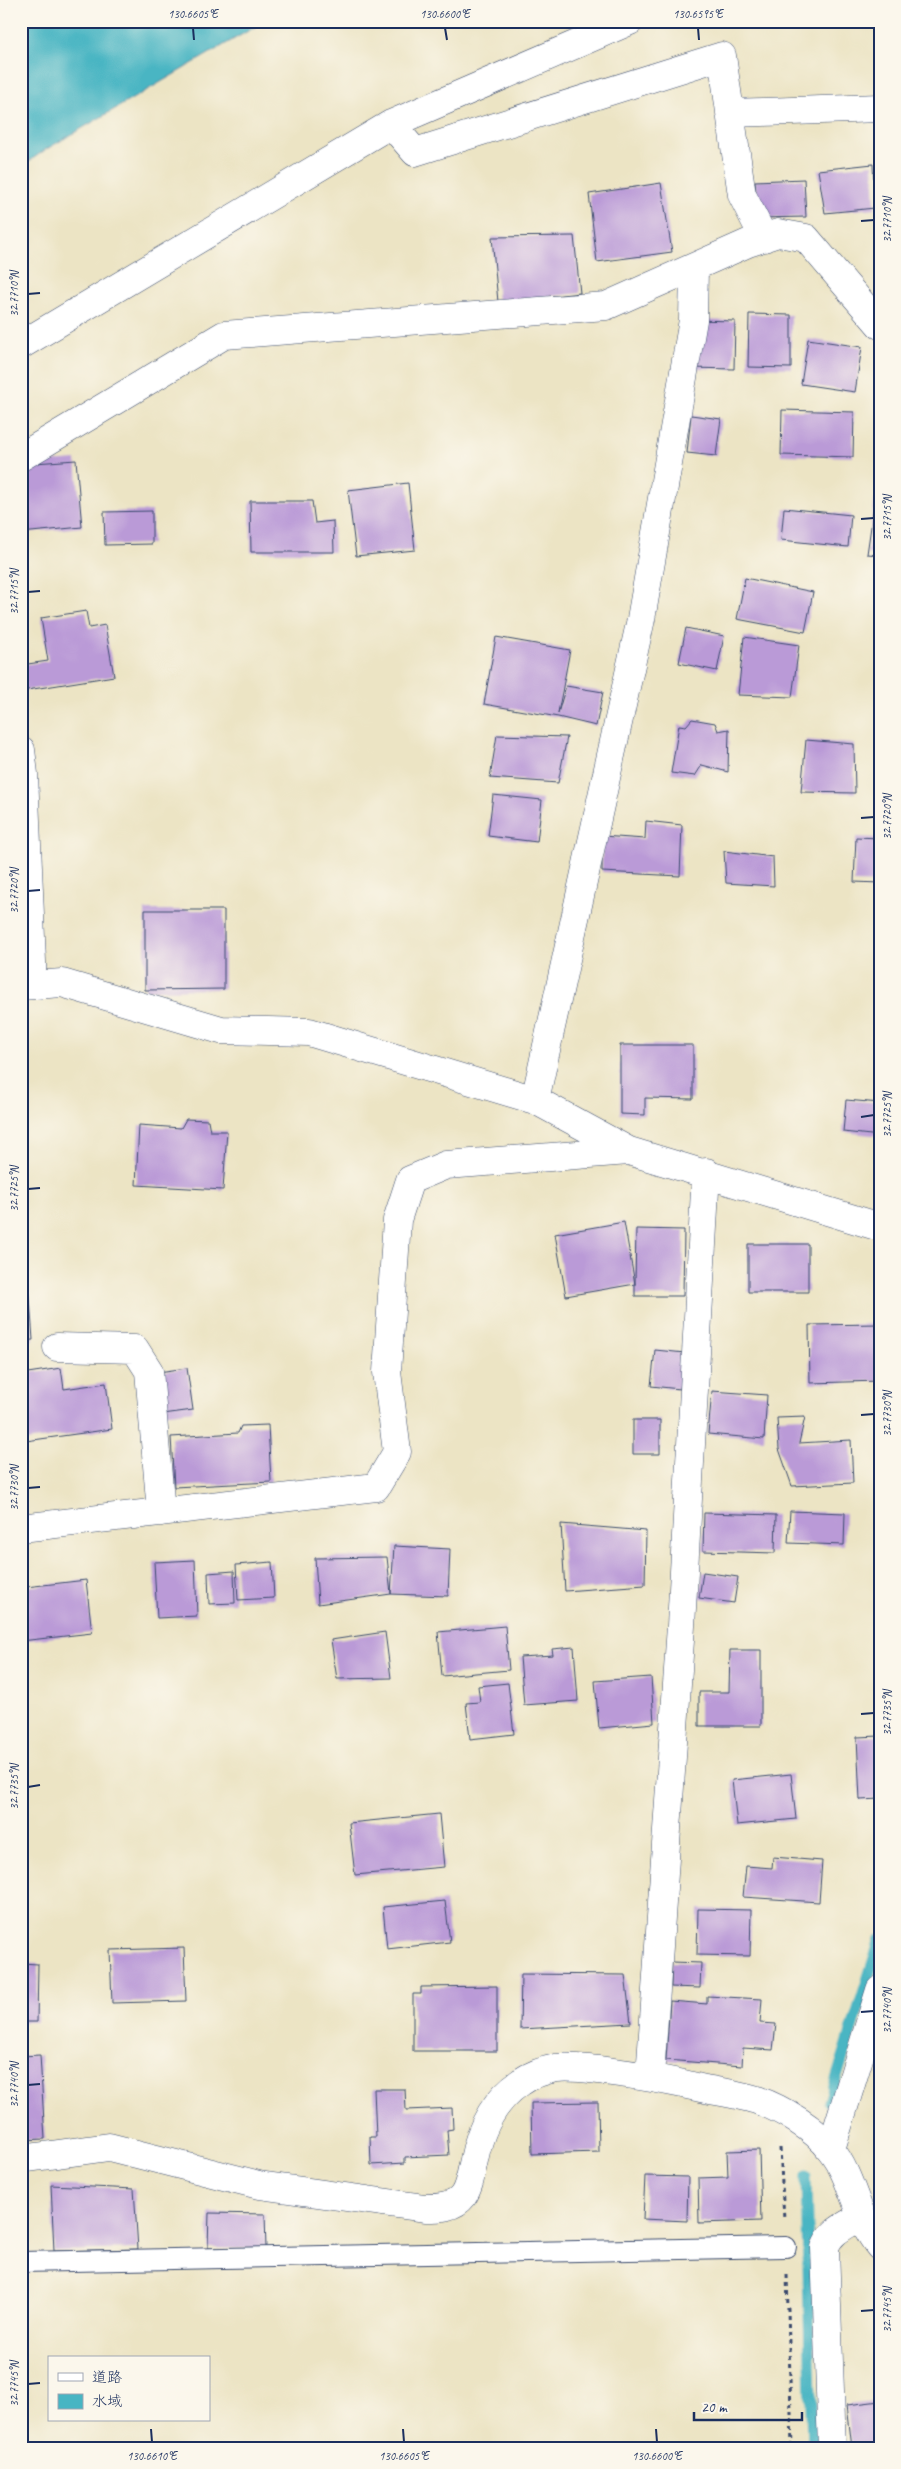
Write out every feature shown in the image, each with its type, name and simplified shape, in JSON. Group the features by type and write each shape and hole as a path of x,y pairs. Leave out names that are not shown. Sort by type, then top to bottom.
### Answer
{"street":[{"path":"21,345 391,124 630,21"},
{"path":"391,124 414,152 722,56 742,195 764,238"},
{"path":"730,113 880,108"},
{"path":"21,456 224,335 606,306 778,233 806,238 880,325"},
{"path":"535,1100 640,619 692,320 694,268"},
{"path":"21,750 24,774 27,986 62,983 222,1030 309,1032 535,1100 630,1150 706,1172 880,1228"},
{"path":"21,1528 376,1487 396,1452 386,1372 398,1220 410,1180 446,1165 630,1150"},
{"path":"650,2077 681,1626 706,1172"},
{"path":"57,1348 135,1349 149,1371 161,1512"},
{"path":"831,2149 880,1990"},
{"path":"21,2159 109,2147 260,2186 425,2208 440,2208 462,2197 469,2184 479,2138 495,2106 521,2082 538,2073 555,2068 577,2068 650,2077 755,2100 784,2112 808,2128 831,2149 865,2227 880,2247"},
{"path":"832,2448 825,2248 827,2240 832,2235 861,2216"}],"lane":[{"path":"21,2262 786,2248"}],"path":[{"path":"784,2112 780,2156 786,2248 792,2448"}],"water":[{"path":"21,21 265,21 45,150 21,167"}],"building":[{"path":"873,164 875,208 825,213 818,170"},
{"path":"804,179 806,217 758,218 755,181"},
{"path":"661,183 672,252 597,262 589,194"},
{"path":"574,236 580,293 498,302 492,237"},
{"path":"749,314 791,315 791,368 748,367"},
{"path":"693,320 735,321 734,369 691,368"},
{"path":"808,339 862,347 855,392 801,384"},
{"path":"782,410 854,412 853,457 781,455"},
{"path":"691,415 721,419 716,456 687,453"},
{"path":"76,460 82,527 21,533 21,464"},
{"path":"408,483 415,550 356,556 348,490"},
{"path":"875,499 880,500 880,555 867,554"},
{"path":"250,501 312,501 315,523 333,521 334,552 251,552"},
{"path":"784,508 851,515 848,547 781,540"},
{"path":"152,511 152,544 105,545 104,512"},
{"path":"745,578 813,592 805,632 737,619"},
{"path":"86,611 89,628 105,625 114,676 21,691 21,665 48,661 41,618"},
{"path":"686,628 724,636 717,671 679,663"},
{"path":"496,637 570,650 558,713 566,686 603,692 596,726 558,717 484,704"},
{"path":"744,637 799,645 792,697 738,695"},
{"path":"692,719 715,723 718,731 729,729 728,772 702,765 695,776 671,773 679,725 686,726"},
{"path":"497,735 567,737 558,783 490,778"},
{"path":"806,740 854,744 855,793 801,792"},
{"path":"493,795 542,800 537,842 488,836"},
{"path":"646,821 682,825 680,876 602,872 602,836 645,839"},
{"path":"856,837 880,838 880,883 854,882"},
{"path":"724,851 773,857 774,886 726,883"},
{"path":"145,910 224,910 224,989 145,990"},
{"path":"620,1045 693,1045 693,1099 645,1098 645,1115 620,1114"},
{"path":"846,1100 880,1103 880,1136 843,1132"},
{"path":"186,1119 208,1120 210,1131 227,1131 223,1190 136,1185 139,1125 181,1128"},
{"path":"624,1222 635,1284 566,1296 555,1234"},
{"path":"636,1229 684,1230 683,1296 635,1296"},
{"path":"748,1244 808,1244 808,1292 748,1292"},
{"path":"21,1285 29,1285 33,1340 21,1341"},
{"path":"880,1324 880,1381 810,1383 809,1325"},
{"path":"655,1350 685,1353 680,1389 651,1386"},
{"path":"61,1368 64,1389 106,1383 112,1429 26,1441 21,1408 21,1374"},
{"path":"187,1368 193,1410 163,1414 158,1372"},
{"path":"712,1391 767,1395 764,1439 708,1434"},
{"path":"805,1417 799,1443 851,1440 853,1483 792,1486 779,1449 777,1418"},
{"path":"633,1420 660,1420 660,1454 633,1454"},
{"path":"268,1425 271,1482 174,1487 171,1437 238,1433 241,1426"},
{"path":"790,1511 845,1513 844,1545 788,1543"},
{"path":"704,1513 776,1515 775,1553 703,1551"},
{"path":"561,1524 646,1531 645,1585 565,1591"},
{"path":"394,1546 450,1549 448,1596 391,1594"},
{"path":"387,1557 391,1594 318,1604 315,1558"},
{"path":"195,1560 197,1616 157,1618 154,1562"},
{"path":"272,1562 274,1598 238,1600 236,1565"},
{"path":"234,1571 235,1603 209,1604 208,1573"},
{"path":"703,1572 738,1577 734,1603 699,1598"},
{"path":"24,1574 26,1587 86,1580 92,1633 21,1641 21,1575"},
{"path":"505,1626 509,1670 442,1676 438,1632"},
{"path":"385,1632 391,1678 337,1679 331,1640"},
{"path":"574,1647 578,1701 524,1705 520,1657 553,1655 552,1649"},
{"path":"730,1650 761,1650 761,1726 699,1726 699,1692 729,1692"},
{"path":"651,1677 654,1723 599,1728 595,1681"},
{"path":"508,1683 514,1734 470,1739 466,1703 480,1702 478,1686"},
{"path":"880,1736 880,1799 860,1800 857,1737"},
{"path":"791,1774 796,1819 737,1825 732,1780"},
{"path":"439,1814 444,1867 355,1875 349,1823"},
{"path":"773,1857 822,1861 819,1902 743,1897 746,1866 772,1868"},
{"path":"445,1901 450,1942 387,1949 383,1907"},
{"path":"698,1909 751,1910 750,1956 697,1955"},
{"path":"184,1948 186,2001 112,2003 110,1950"},
{"path":"672,1962 701,1963 700,1988 671,1987"},
{"path":"21,1963 38,1964 37,2022 21,2022"},
{"path":"521,1974 625,1975 631,2023 520,2029"},
{"path":"497,1986 497,2051 413,2051 413,1994 421,1994 421,1987"},
{"path":"707,1996 762,1999 760,2023 776,2024 773,2050 743,2048 742,2066 666,2060 670,2001 707,2004"},
{"path":"40,2055 45,2139 21,2140 21,2056"},
{"path":"374,2089 405,2089 406,2110 452,2108 453,2129 447,2130 449,2155 405,2157 405,2163 371,2165 370,2137 376,2137"},
{"path":"598,2102 599,2152 532,2154 531,2103"},
{"path":"759,2150 761,2221 699,2223 698,2178 728,2177 727,2151"},
{"path":"645,2176 688,2177 687,2221 643,2219"},
{"path":"51,2185 134,2189 138,2249 54,2251"},
{"path":"209,2213 265,2214 266,2249 208,2248"},
{"path":"880,2401 880,2448 852,2448 847,2405"}],"waterway":[{"path":"829,2102 880,1939"},
{"path":"806,2176 812,2448"}]}
